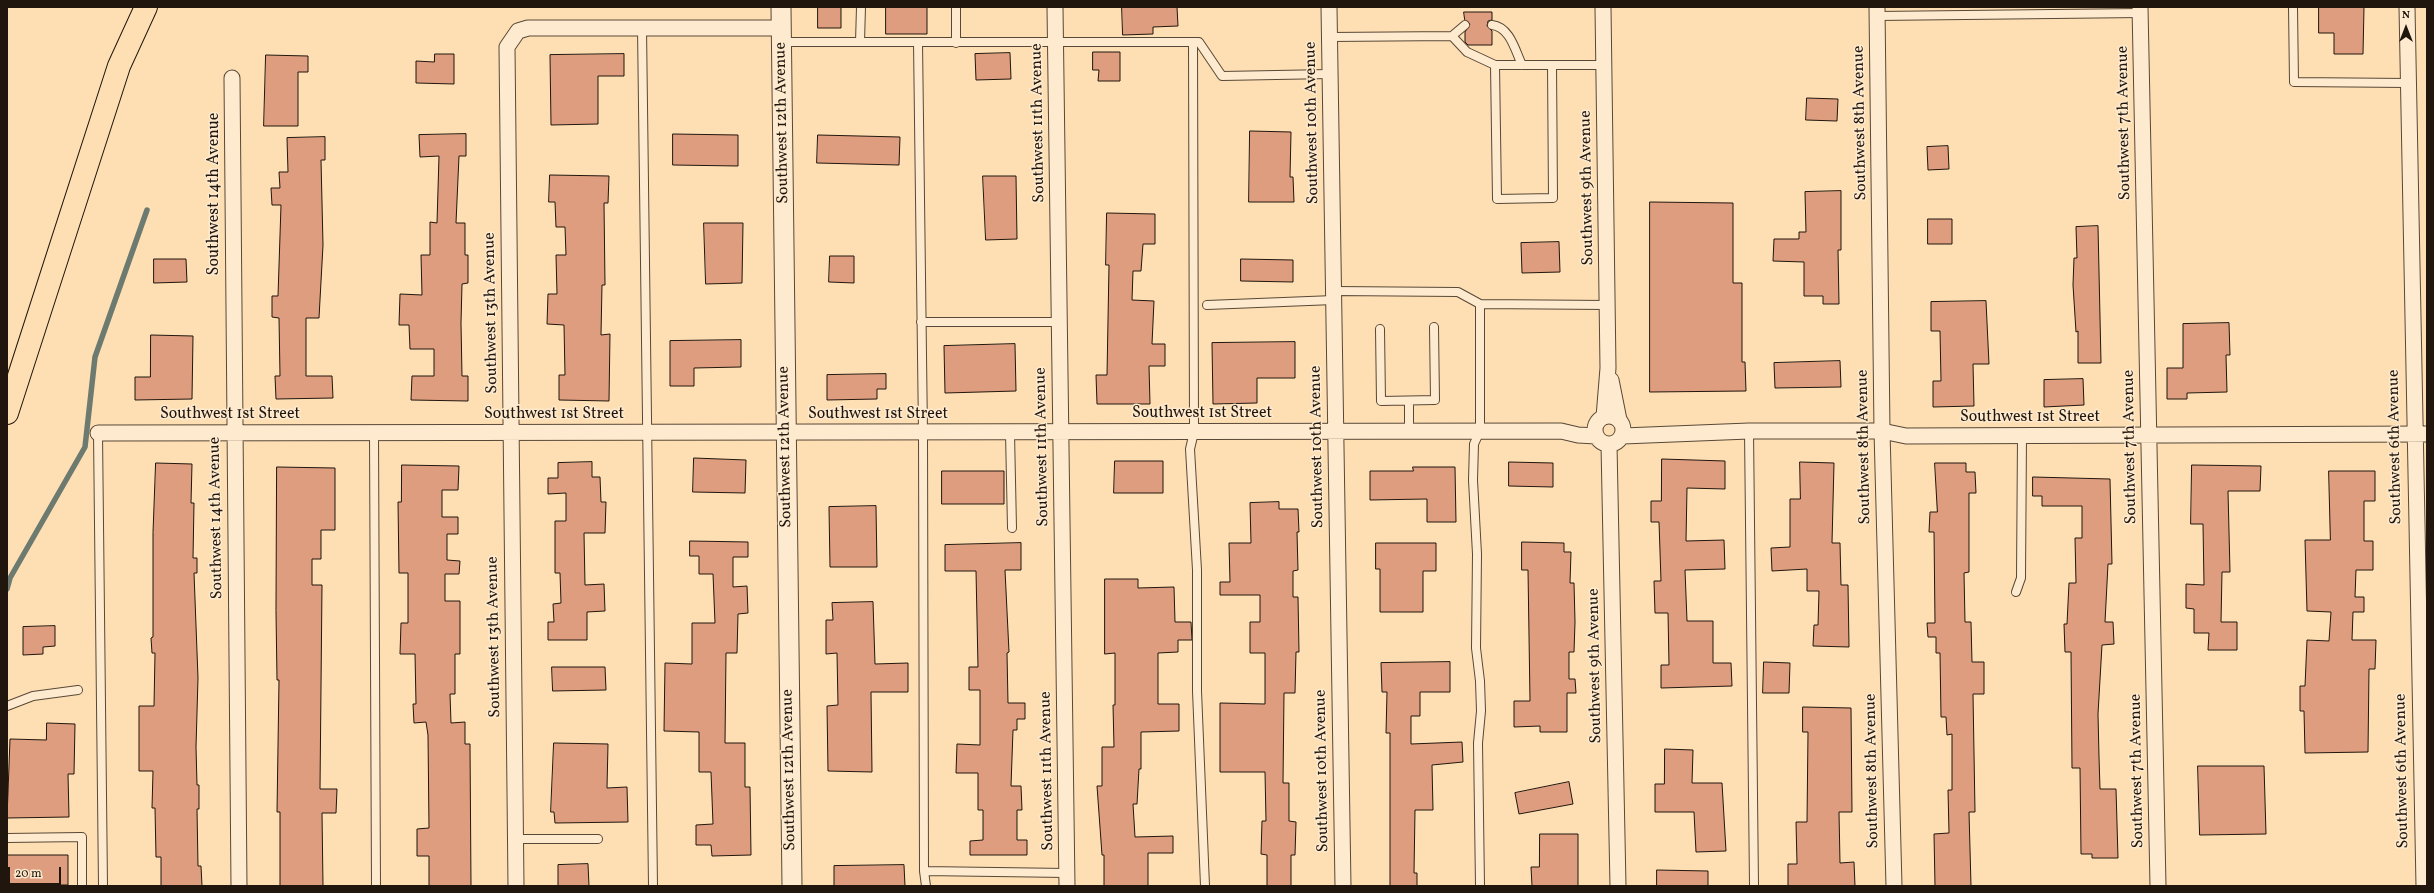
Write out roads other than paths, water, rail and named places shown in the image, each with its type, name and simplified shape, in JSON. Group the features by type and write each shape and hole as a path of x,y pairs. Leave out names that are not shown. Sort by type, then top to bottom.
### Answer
{"highway":[{"path":"7,414 118,66 129,7"},
{"path":"118,66 146,7"}],"street":[{"name":"Southwest 12th Avenue","path":"781,7 792,886"},
{"name":"Southwest 11th Avenue","path":"1055,7 1067,879"},
{"name":"Southwest 10th Avenue","path":"1329,7 1343,886"},
{"name":"Southwest 9th Avenue","path":"1598,426 1608,368 1603,7"},
{"name":"Southwest 6th Avenue","path":"2407,7 2408,83 2420,434 2424,886"},
{"name":"Southwest 7th Avenue","path":"2140,10 2158,886"},
{"name":"Southwest 8th Avenue","path":"1877,11 1882,432 1894,886"},
{"name":"Southwest 13th Avenue","path":"516,886 507,47 518,31 528,28 642,28 782,35"},
{"name":"Southwest 14th Avenue","path":"232,78 239,886"},
{"name":"Southwest 9th Avenue","path":"1608,368 1622,427"},
{"name":"Southwest 1st Street","path":"98,433 234,432 374,434 1561,431 1574,426 1598,426 1615,416 1622,427 1654,424 1682,434 1749,431 1882,432 1906,436 2149,437 2420,434"},
{"path":"1598,426 1599,440 1609,445 1615,444 1622,427"},
{"name":"Southwest 9th Avenue","path":"1609,445 1618,886"}],"lane":[{"path":"860,42 861,7"},
{"path":"956,7 956,43"},
{"path":"2292,7 2294,82 2408,83"},
{"path":"1877,11 2140,10"},
{"path":"1330,37 1452,36 1465,26"},
{"path":"1492,26 1499,26 1507,33 1522,65"},
{"path":"642,28 652,886"},
{"path":"782,35 860,42 1199,42 1222,76 1330,74"},
{"path":"1452,36 1467,52 1496,65 1604,65"},
{"path":"918,42 923,433 924,871 926,886"},
{"path":"1193,42 1194,432 1190,449 1197,570 1197,685 1205,886"},
{"path":"1496,65 1496,199 1553,198 1552,65"},
{"path":"1207,305 1334,295 1458,292 1480,304 1608,305"},
{"path":"1480,304 1480,431 1474,444 1473,480 1477,554 1476,648 1480,681 1481,711 1478,743 1480,886"},
{"path":"921,322 1059,322"},
{"path":"1380,329 1381,401 1409,401 1435,400 1434,327"},
{"path":"1409,401 1410,432"},
{"path":"1749,431 1754,886"},
{"path":"98,433 103,886"},
{"path":"1010,433 1012,528"},
{"path":"374,434 376,886"},
{"path":"2016,592 2021,578 2022,436"},
{"path":"7,706 33,696 78,690"},
{"path":"7,838 82,837 82,886"},
{"path":"516,839 598,840"},
{"path":"924,871 1067,879"}],"waterway":[{"path":"7,589 10,578 85,447 95,357 147,210"}]}
